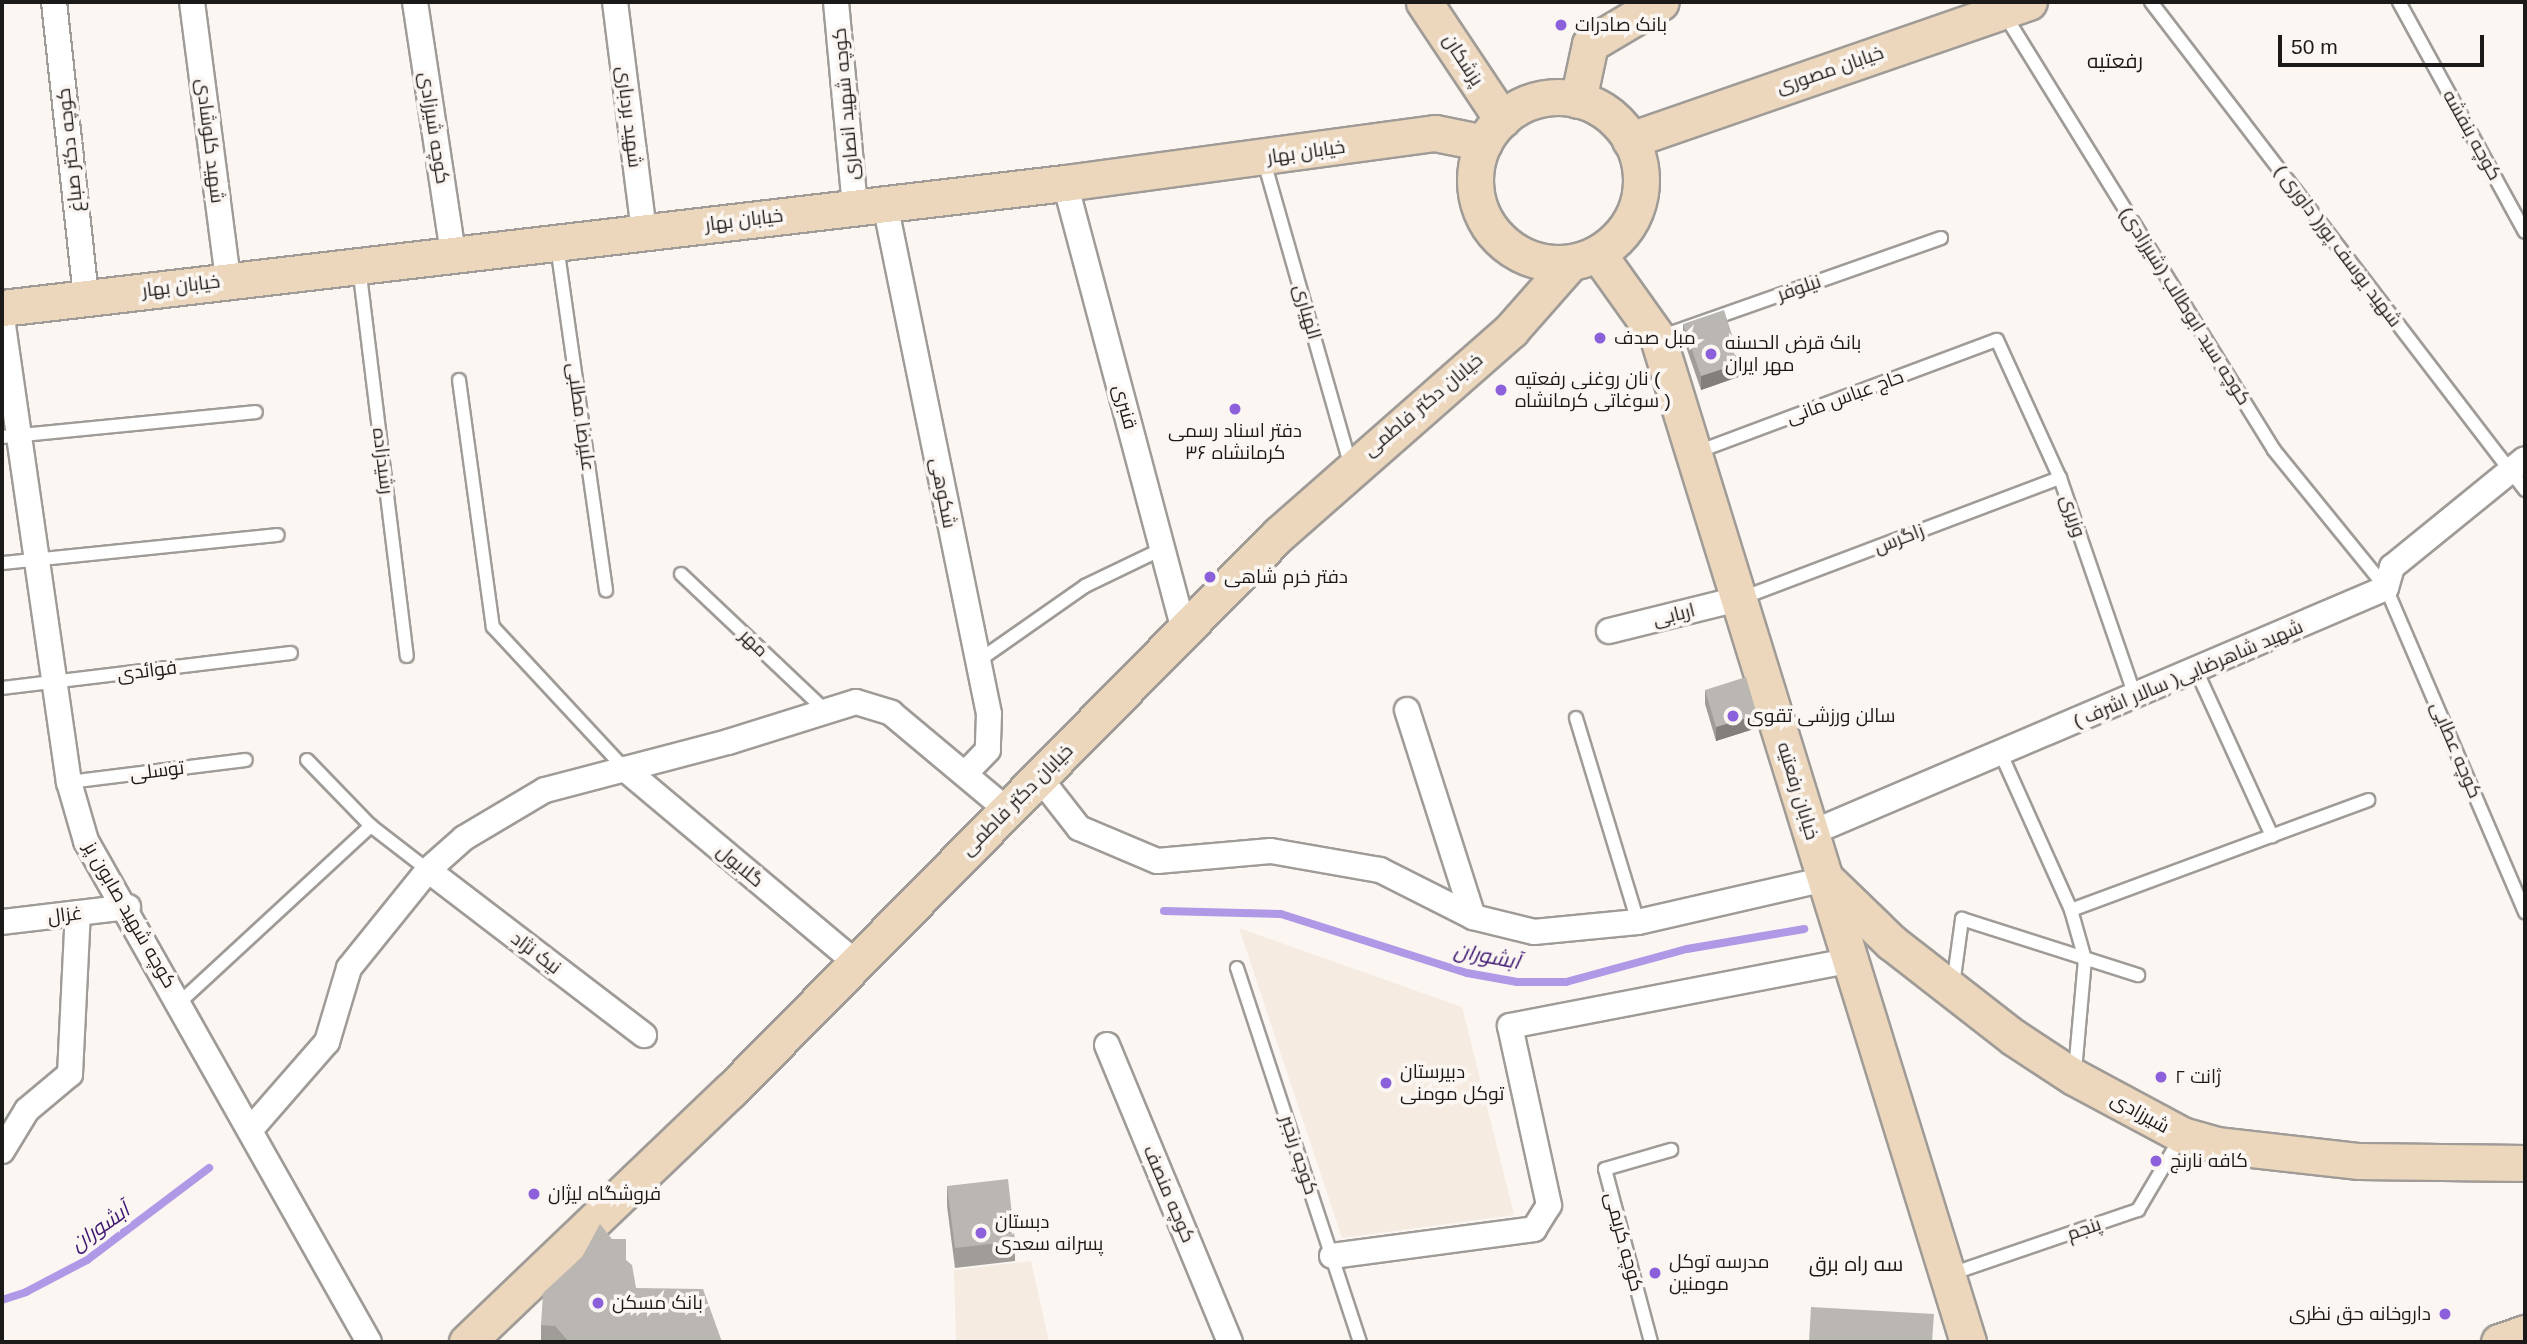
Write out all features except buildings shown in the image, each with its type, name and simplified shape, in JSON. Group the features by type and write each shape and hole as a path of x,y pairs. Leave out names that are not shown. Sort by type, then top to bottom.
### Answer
{"main road":[{"name":"پزشکان","path":"1424,2 1493,131"},
{"path":"1578,100 1591,44 1661,2"},
{"name":"خیابان مصوری","path":"1630,139 1995,8"},
{"path":"1545,98 1578,100 1599,108 1630,139 1642,182 1638,204 1630,224 1584,258 1532,258 1514,251 1493,232 1476,194 1477,160 1493,131 1545,98"},
{"name":"خیابان بهار","path":"2,308 1065,183 1435,133 1493,131"},
{"name":"خیابان رفعتیه","path":"1584,258 1658,338 1968,1342"},
{"name":"خیابان دکتر فاطمی","path":"467,1342 856,964 1184,631 1351,466 1511,330 1584,258"},
{"name":"شیرزادی","path":"1826,879 1891,942 2013,1037 2074,1077 2182,1135 2216,1145 2359,1161 2525,1163"},
{"path":"2498,1342 2525,1333"}],"street":[{"name":"کوچه دکتر صباغ","path":"54,2 86,298"},
{"name":"شهید کلوشادی","path":"192,2 228,281"},
{"name":"کوچه شیرزادی","path":"415,2 453,254"},
{"name":"شهید بردباری","path":"615,2 644,232"},
{"name":"کوچه شهید انصاری","path":"836,2 870,205"},
{"name":"قنبری","path":"1065,183 1184,631"},
{"name":"شکوهی","path":"870,205 989,715 988,750 965,774"},
{"name":"کوچه شهید صابون پز","path":"2,318 10,436 36,559 69,782 86,841 128,908 369,1342"},
{"path":"2386,588 2392,568 2520,473"},
{"name":"شهید شاهرضایی( سالار اشرف )","path":"1811,833 2136,697 2386,588"},
{"name":"اربابی","path":"1609,631 1738,599"},
{"path":"251,1129 327,1042 349,968 428,870 464,838 545,790 856,702 891,713 1007,810"},
{"path":"1407,710 1473,917"},
{"name":"گلایول","path":"625,769 856,964"},
{"path":"1039,777 1079,828 1157,861 1271,851 1366,867 1380,870 1473,917 1535,932 1638,922 1826,879"},
{"name":"نیک نژاد","path":"428,870 644,1035"},
{"name":"غزال","path":"2,922 128,908"},
{"path":"2,1150 27,1110 70,1074 78,913"},
{"path":"1332,1256 1534,1230 1549,1205 1510,1026 1849,961"},
{"name":"کوچه منصف","path":"1107,1045 1230,1342"}],"lane":[{"name":"شهید یوسف پور( داوری )","path":"2151,2 2520,473"},
{"name":"کوچه بنفشه","path":"2399,2 2525,232"},
{"name":"کوچه سید ابوطالب (شیرزادی)","path":"1995,8 2274,450 2386,588"},
{"name":"الهیاری","path":"1263,158 1351,466"},
{"name":"نیلوفر","path":"1658,338 1941,238"},
{"name":"علیرضا مطلبی","path":"557,242 606,591"},
{"name":"رشیدزاده","path":"359,265 407,656"},
{"name":"حاج عباس مانی","path":"1693,454 1997,340"},
{"name":"وزیری","path":"1997,340 2060,478 2136,697"},
{"path":"459,380 493,627 625,769"},
{"path":"10,436 256,412"},
{"name":"زاگرس","path":"1738,599 2060,478"},
{"path":"2,562 278,535"},
{"path":"977,662 1085,586 1162,549"},
{"name":"مهر","path":"681,574 826,712"},
{"name":"کوچه عطایی","path":"2386,588 2525,913"},
{"name":"فوائدی","path":"2,688 291,653"},
{"path":"2196,670 2272,836"},
{"path":"1576,718 1638,922"},
{"path":"2001,754 2071,910 2085,959 2074,1077"},
{"name":"توسلی","path":"69,782 246,760"},
{"path":"307,761 371,826 428,870"},
{"path":"2071,910 2368,800"},
{"path":"180,1002 371,826"},
{"path":"1953,989 1962,919 2137,975"},
{"name":"کوچه رنجبر","path":"1237,968 1360,1342"},
{"name":"پنجم","path":"1947,1275 2138,1210 2182,1135"},
{"name":"کوچه کریمی","path":"1651,1342 1605,1169 1671,1150"}],"shaded area":[{"name":"دبیرستان توکل مومنی","path":"1239,928 1462,1007 1514,1215 1342,1238"},
{"path":"1031,1261 1049,1342 956,1342 954,1270"}],"waterway":[{"name":"آبشوران","path":"1164,911 1281,914 1467,973 1517,982 1566,982 1687,949 1804,929"},
{"name":"آبشوران","path":"2,1300 26,1292 87,1260 209,1168"}],"place":[{"name":"بانک صادرات","path":"1561,25"},
{"name":"مبل صدف","path":"1600,338"},
{"name":"بانک قرض الحسنه مهر ایران","path":"1711,354"},
{"name":"نان روغنی رفعتیه ( سوغاتی کرمانشاه )","path":"1501,390"},
{"name":"دفتر اسناد رسمی ۳۶ کرمانشاه","path":"1235,409"},
{"name":"دفتر خرم شاهی","path":"1210,577"},
{"name":"سالن ورزشی تقوی","path":"1733,716"},
{"name":"ژانت ۲","path":"2161,1077"},
{"name":"دبیرستان توکل مومنی","path":"1386,1083"},
{"name":"کافه نارنج","path":"2156,1161"},
{"name":"فروشگاه لیژان","path":"534,1194"},
{"name":"دبستان پسرانه سعدی","path":"981,1233"},
{"name":"مدرسه توکل مومنین","path":"1655,1273"},
{"name":"بانک مسکن","path":"598,1303"},
{"name":"داروخانه حق نظری","path":"2445,1314"}],"district":[{"name":"رفعتیه","path":"2115,61"},
{"name":"سه راه برق","path":"1856,1264"}]}
